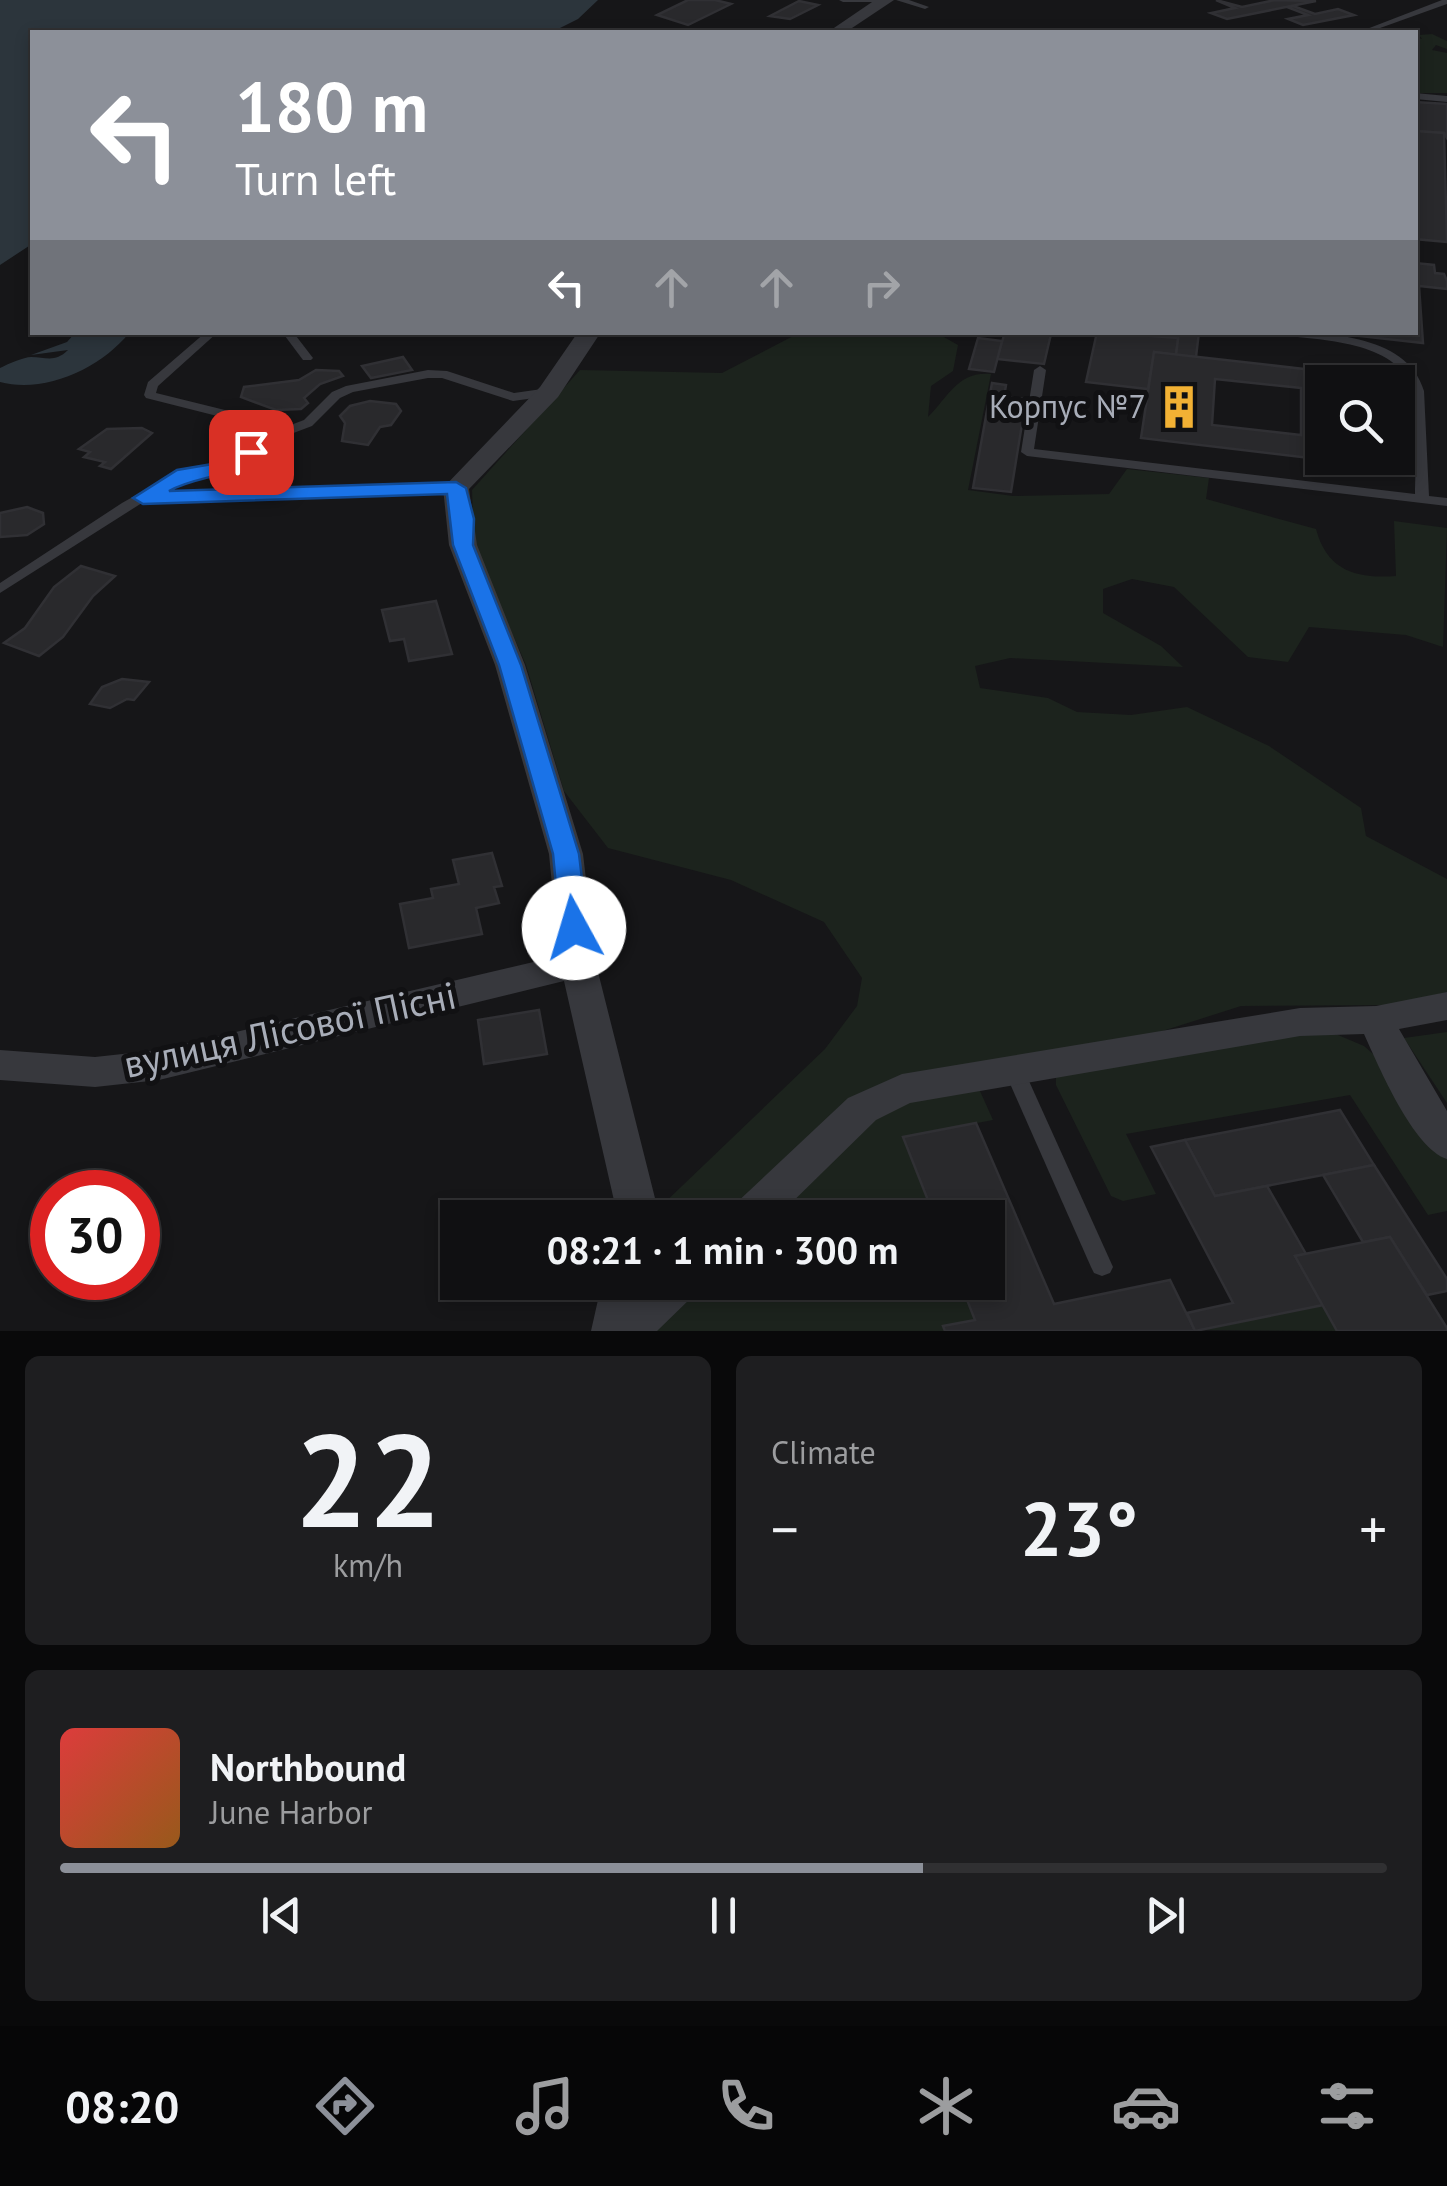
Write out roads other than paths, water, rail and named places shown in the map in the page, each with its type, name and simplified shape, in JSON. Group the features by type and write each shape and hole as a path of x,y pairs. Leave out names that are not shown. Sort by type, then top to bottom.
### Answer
{"street":[{"path":"839,30 884,0"},
{"path":"588,335 549,392 456,488 464,519 463,545 510,665 566,854 578,964 634,1200"},
{"name":"вулиця Лісової Пісні","path":"0,1065 95,1072 159,1065 578,964"},
{"path":"767,1200 862,1110 902,1090 1300,1022 1376,1020 1447,1006"},
{"path":"1376,1020 1403,1077 1447,1143"},
{"path":"613,1331 620,1300"},
{"path":"628,1331 660,1300"}],"lane":[{"path":"843,0 884,0"},
{"path":"900,0 925,8"},
{"path":"1368,30 1447,1"},
{"path":"1418,96 1447,99"},
{"path":"210,335 152,385 150,395 234,416 271,437"},
{"path":"289,335 308,358"},
{"path":"1293,335 1370,347 1401,363 1416,384 1422,499"},
{"path":"1040,370 1027,452 1447,502"},
{"path":"0,589 184,474 230,467 271,437 308,423 336,395 415,376 443,374 513,397 549,392"},
{"path":"143,498 456,488"},
{"path":"1014,1070 1102,1267"}],"place":[{"name":"Корпус №7","path":"1179,407"}]}
